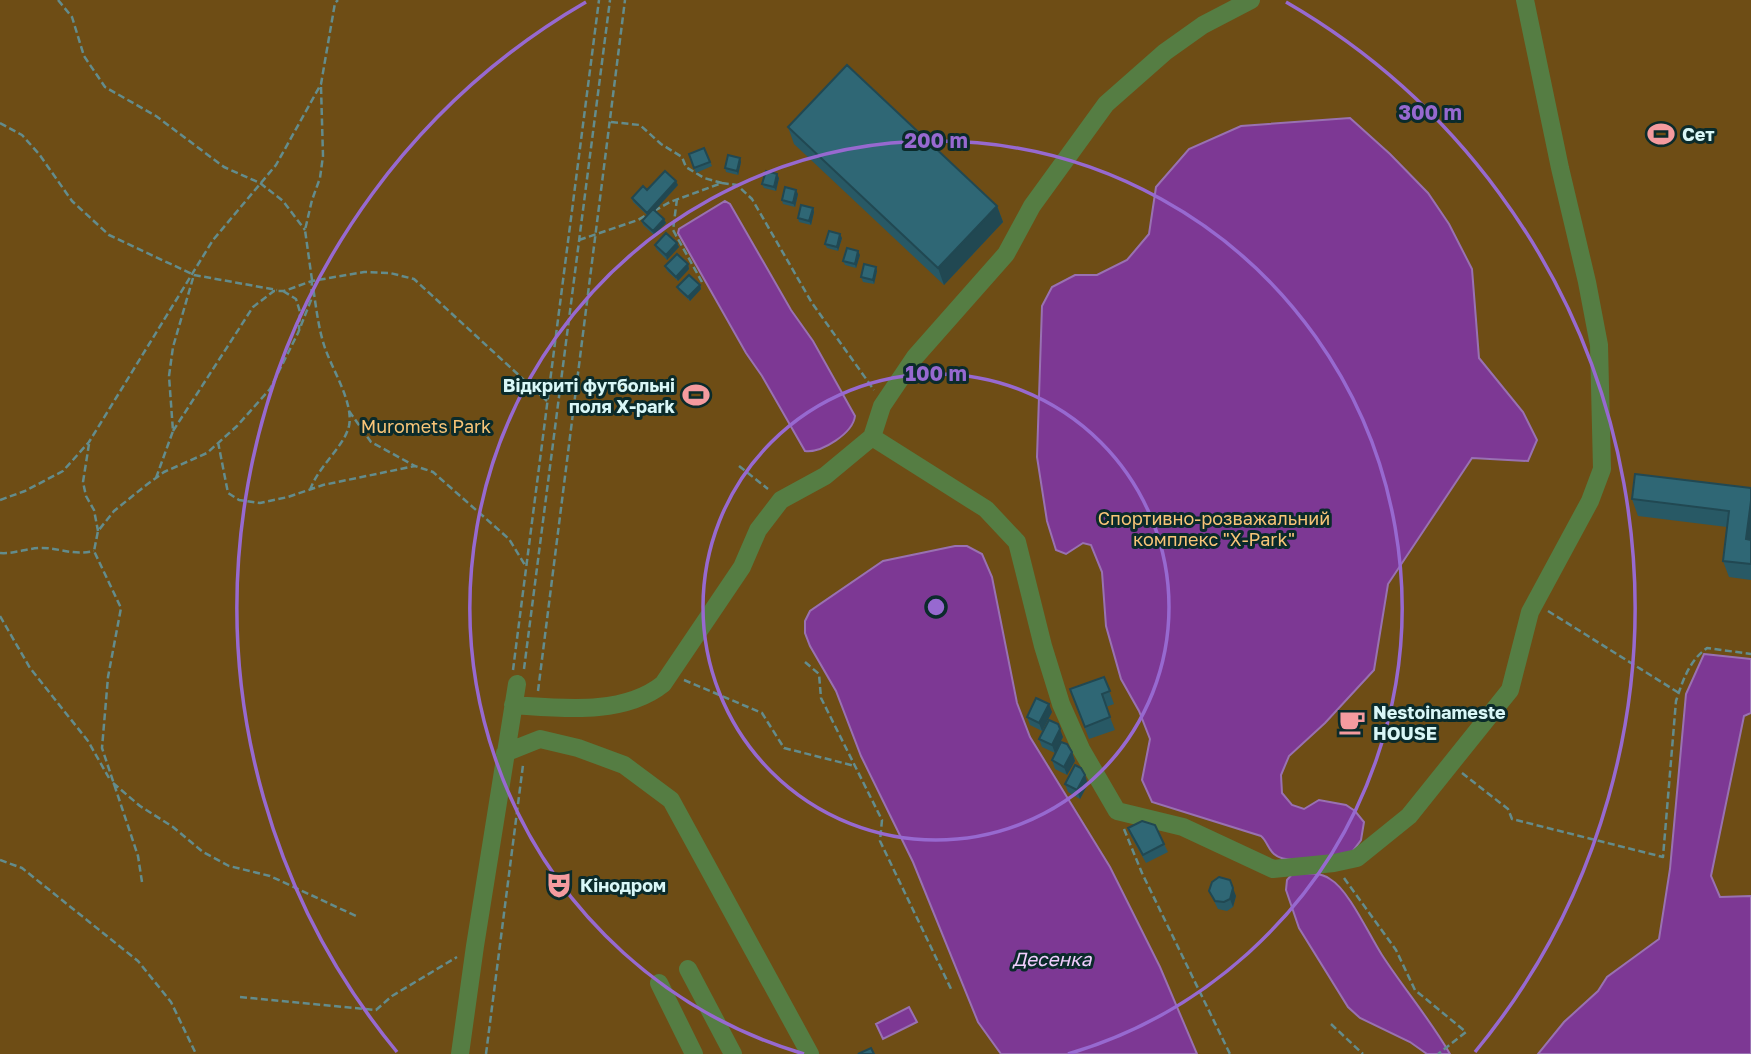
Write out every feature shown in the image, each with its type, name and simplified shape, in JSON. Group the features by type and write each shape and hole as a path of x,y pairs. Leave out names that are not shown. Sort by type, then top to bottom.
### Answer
{"street":[{"path":"513,705 610,707 652,692 663,684 742,567 758,530 781,500 825,476 872,437 882,406 915,357 1006,254 1032,206 1106,104 1166,52 1203,25 1251,0"},
{"path":"872,437 986,509 1017,542 1043,646 1061,704 1081,749 1118,811 1183,827 1273,869 1357,858 1409,816 1510,690 1530,612 1590,502 1602,469 1599,345 1525,0"},
{"path":"460,1054 517,684"},
{"path":"505,753 540,739 578,748 624,765 671,800 810,1054"},
{"path":"688,969 733,1054"},
{"path":"659,983 694,1054"}],"path":[{"path":"58,0 72,17 85,56 104,87 156,116 223,167 260,183 283,201 305,230"},
{"path":"338,0 335,3 321,84 323,156 320,178 305,230 324,344 348,410 371,442 415,466 433,472 509,539 526,566"},
{"path":"599,0 512,673 517,684 524,675 610,0"},
{"path":"538,695 625,0"},
{"path":"0,500 25,491 63,471 89,442 146,346 194,275 213,240 276,165 321,84"},
{"path":"611,122 640,125 661,144 682,157 686,167 704,178 737,185 752,199 811,303 871,384 882,406"},
{"path":"0,123 22,135 72,201 109,235 194,275 284,291 296,299 300,312 298,332"},
{"path":"579,240 638,220 677,199 722,183"},
{"path":"677,199 673,230 702,282"},
{"path":"156,479 173,431 253,307 274,291 284,291 312,281 364,272 390,273 414,279 547,401"},
{"path":"173,431 170,366 194,275"},
{"path":"98,531 114,511 156,479 207,453 237,426 270,389 311,300 312,281"},
{"path":"310,490 314,477 343,441 349,425 348,410"},
{"path":"89,442 83,482 86,496 94,510 98,531 94,551 121,608 108,677 102,748 138,856 142,882"},
{"path":"218,443 229,493 239,500 260,503 415,466"},
{"path":"739,466 781,500"},
{"path":"0,553 9,554 40,548 79,554 94,551"},
{"path":"1535,603 1679,693"},
{"path":"0,616 30,668 88,741 112,783 203,852 229,866 270,876 356,916"},
{"path":"1451,765 1508,809 1512,819 1662,858 1676,701 1695,656 1707,648 1751,654"},
{"path":"805,662 819,674 821,698 881,820 880,841 952,991"},
{"path":"669,674 762,713 784,748 855,766"},
{"path":"486,1054 526,744"},
{"path":"1118,811 1142,873 1230,1054"},
{"path":"0,860 22,868 138,961 172,1002 196,1054"},
{"path":"1334,863 1396,950 1415,990 1466,1032 1438,1054"},
{"path":"240,997 376,1010 392,996 475,946"},
{"path":"1331,1024 1363,1054"}],"green space":[{"name":"Muromets Park","path":"0,0 1751,0 1751,968 1657,1054 0,1054"}],"water":[{"path":"1350,118 1428,193 1449,224 1472,269 1479,358 1523,412 1537,440 1528,461 1472,458 1388,584 1374,670 1325,723 1289,756 1281,775 1282,793 1292,805 1304,809 1319,800 1346,805 1355,811 1364,822 1361,840 1352,852 1289,860 1274,854 1261,836 1152,802 1142,780 1150,739 1139,711 1121,679 1106,626 1102,572 1091,545 1083,543 1066,554 1056,550 1047,521 1037,457 1042,306 1052,287 1075,275 1097,275 1127,260 1149,234 1156,187 1189,149 1241,126"},
{"path":"725,201 730,204 791,310 813,341 855,416 843,435 820,449 805,451 678,233 679,229"},
{"name":"Десенка","path":"955,546 967,546 982,554 992,577 1017,703 1030,737 1110,867 1160,967 1197,1054 1001,1054 978,1022 913,862 861,756 836,691 805,633 805,621 810,611 883,561"},
{"path":"1704,654 1751,659 1751,713 1744,716 1711,876 1720,897 1751,896 1751,1054 1538,1054 1564,1022 1598,991 1607,977 1659,939 1670,869 1686,694"},
{"path":"1293,873 1322,875 1344,893 1382,955 1450,1054 1427,1054 1410,1042 1360,1018 1348,1007 1299,928 1286,890 1287,880"},
{"path":"909,1007 917,1022 883,1039 876,1024"}],"building":[{"path":"847,65 997,206 938,268 788,127"},
{"path":"704,148 710,162 694,168 689,154"},
{"path":"728,155 740,158 737,171 725,168"},
{"path":"665,171 676,181 647,213 632,198 643,186 647,190"},
{"path":"766,171 777,174 774,187 762,184"},
{"path":"785,187 796,190 793,203 782,200"},
{"path":"801,205 813,208 809,221 798,218"},
{"path":"653,209 664,219 653,231 642,221"},
{"path":"829,231 840,234 837,247 825,244"},
{"path":"666,233 677,243 666,255 655,245"},
{"path":"847,248 858,251 855,264 843,261"},
{"path":"677,254 688,264 676,277 665,266"},
{"path":"864,264 876,267 873,280 861,277"},
{"path":"689,275 700,285 688,297 677,287"},
{"path":"1635,474 1751,488 1746,539 1751,540 1751,564 1723,561 1729,511 1632,499"},
{"path":"1104,677 1110,691 1102,694 1110,717 1085,727 1070,689"},
{"path":"1036,698 1049,704 1039,723 1027,717"},
{"path":"1049,720 1058,724 1060,729 1052,745 1039,739"},
{"path":"1061,742 1067,744 1072,752 1064,767 1052,760"},
{"path":"1075,765 1081,768 1085,775 1077,790 1065,784"},
{"path":"1142,821 1155,825 1164,844 1143,855 1128,828"},
{"path":"1219,877 1230,880 1233,888 1230,899 1224,902 1215,901 1209,891 1212,882"},
{"path":"871,1048 874,1054 858,1054"}],"place":[{"name":"Сет","path":"1661,134"},
{"name":"Відкриті футбольні поля X-park","path":"696,395"},
{"name":"Nestoinameste HOUSE","path":"1352,722"},
{"name":"Кінодром","path":"559,885"}],"park label":[{"name":"Спортивно-розважальний комплекс \"Х-Park\"","path":"1214,528"}]}
